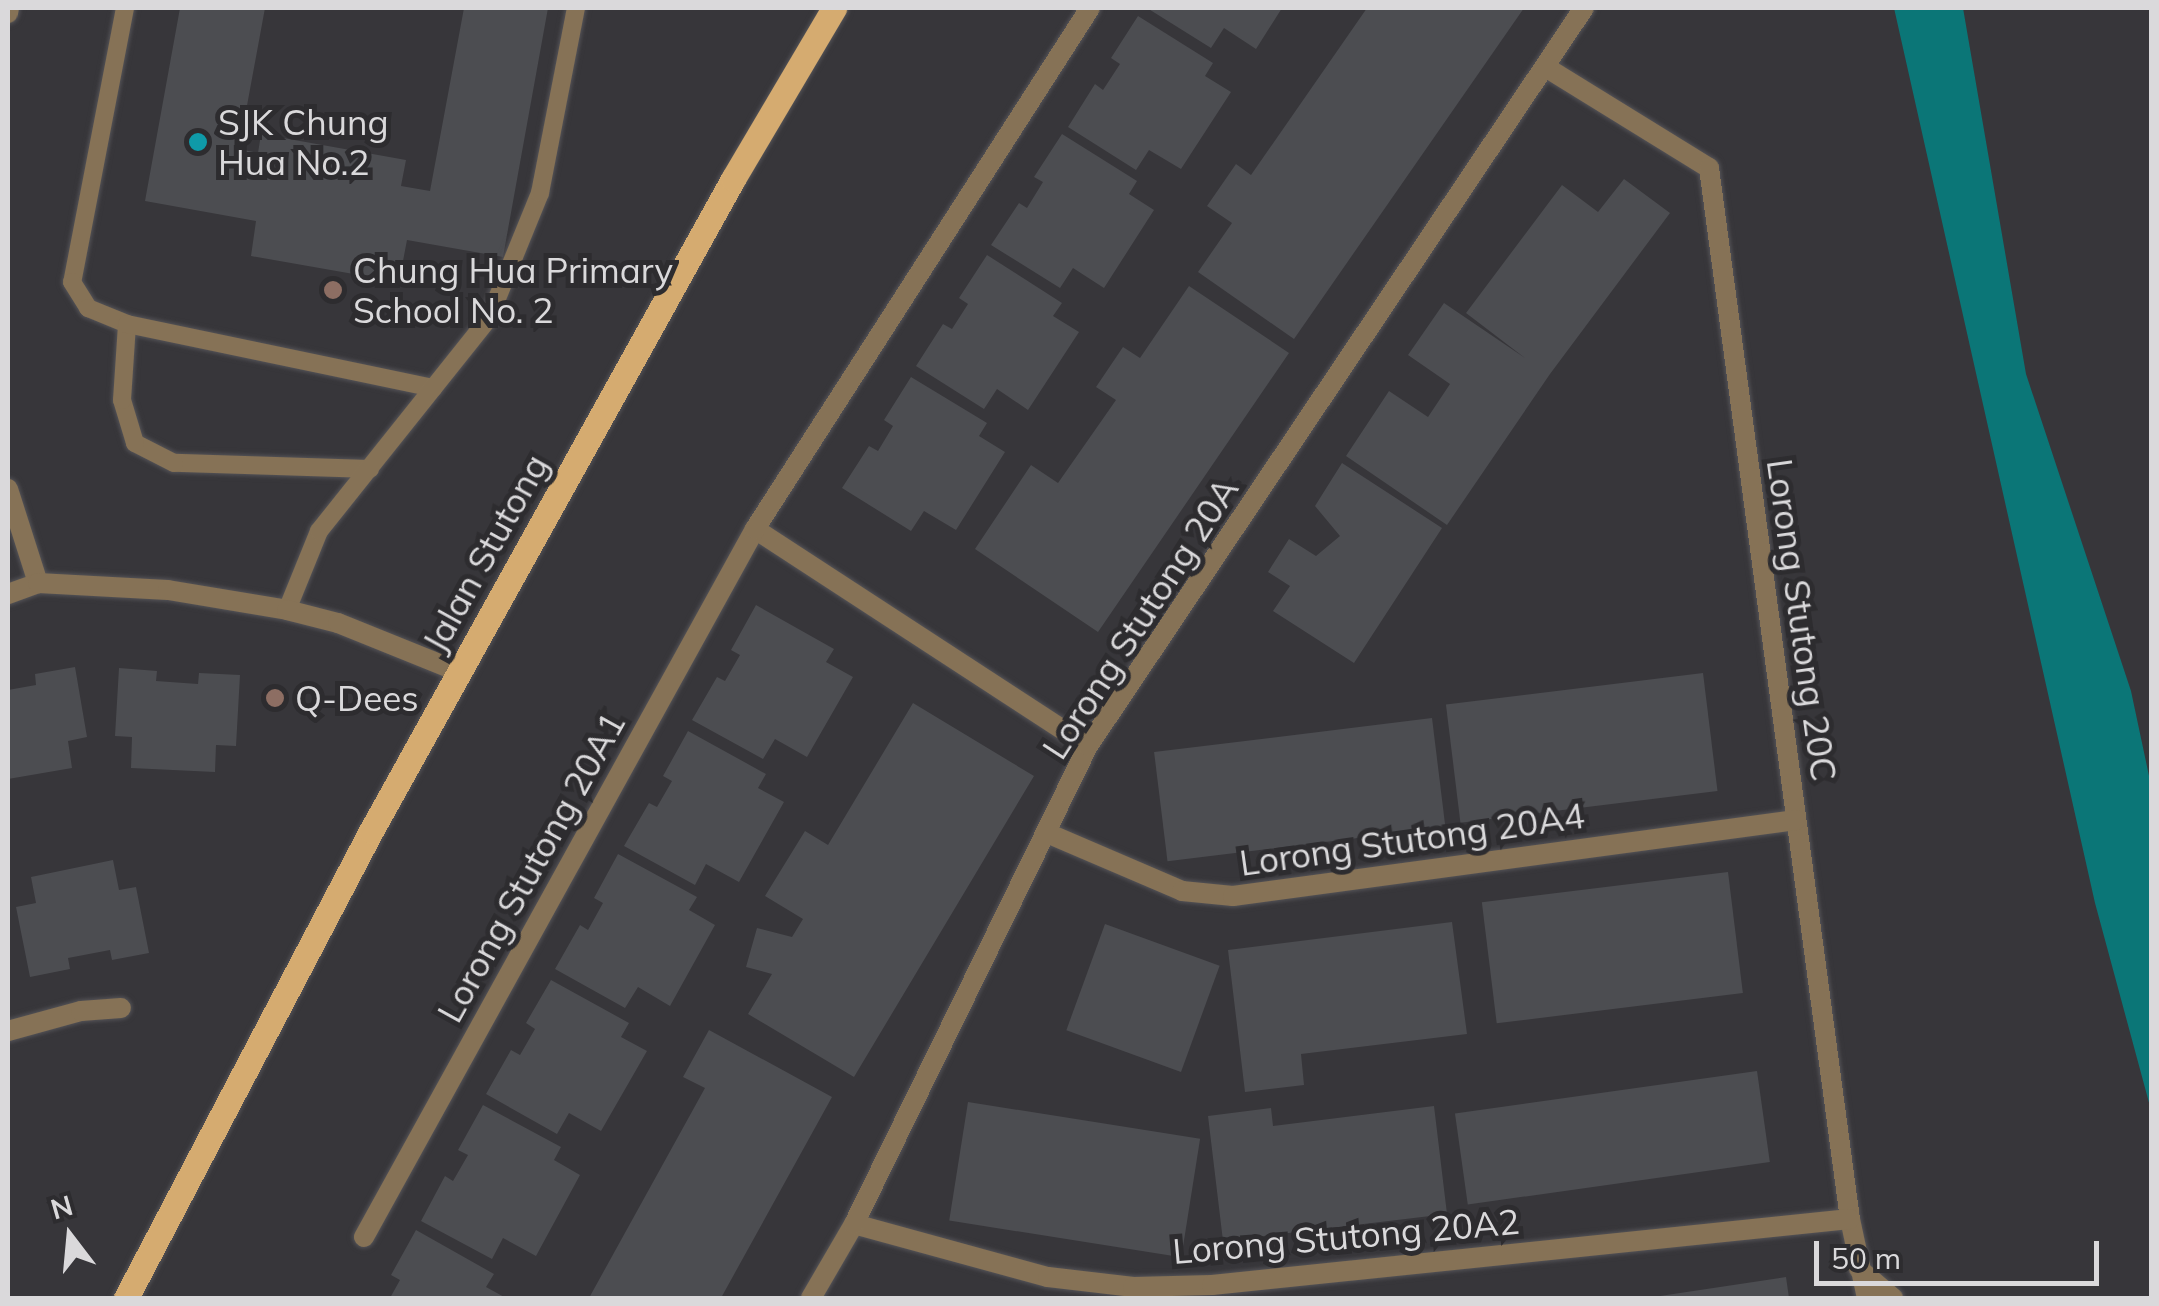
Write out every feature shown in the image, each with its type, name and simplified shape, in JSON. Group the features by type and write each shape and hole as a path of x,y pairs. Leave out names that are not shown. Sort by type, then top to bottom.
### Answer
{"main road":[{"name":"Jalan Stutong","path":"126,1298 248,1060 459,672 834,8"}],"street":[{"name":"Lorong Stutong 20A1","path":"364,1237 755,529 1090,8"},
{"name":"Lorong Stutong 20A","path":"811,1298 854,1224 1088,746 1584,8"},
{"name":"Lorong Stutong 20C","path":"1547,68 1709,168 1850,1219 1866,1298"},
{"path":"8,490 38,584"},
{"path":"755,529 1088,746"},
{"path":"8,594 38,584 168,590 287,610 338,624 459,672"},
{"name":"Lorong Stutong 20A4","path":"1047,833 1182,891 1233,896 1796,820"},
{"path":"8,1031 81,1011 121,1008"},
{"name":"Lorong Stutong 20A2","path":"854,1224 1048,1276 1133,1287 1212,1285 1850,1219"},
{"path":"1859,1268 1893,1298"}],"lane":[{"path":"124,8 72,282 88,308 128,324 433,388"},
{"path":"287,610 319,532 488,318 540,193 576,8"},
{"path":"128,324 122,400 134,443 174,462 370,469"}],"water":[{"path":"1894,8 1963,8 2026,374 2131,691 2152,790 2151,1110 2095,903"}],"building":[{"name":"SJK Chung Hua No.2","path":"180,8 265,8 239,149 258,153 261,134 406,160 401,186 430,191 464,8 548,8 503,257 407,240 399,282 251,256 256,221 145,201"},
{"path":"1147,8 1282,8 1256,49 1224,28 1211,48"},
{"path":"1367,8 1524,8 1294,339 1198,272 1232,223 1207,206 1236,164 1251,175"},
{"path":"1138,16 1213,63 1205,76 1231,92 1181,169 1149,150 1136,170 1068,127 1095,84 1103,90 1120,64 1111,58"},
{"path":"1062,134 1137,181 1129,194 1154,210 1104,288 1073,268 1060,288 991,245 1019,203 1027,208 1043,182 1034,177"},
{"path":"1624,179 1670,213 1550,374 1447,525 1346,456 1389,391 1428,417 1450,384 1408,355 1444,303 1525,358 1466,313 1562,185 1598,212"},
{"path":"987,255 1062,303 1053,316 1079,332 1028,410 997,389 984,409 916,366 943,324 952,329 968,304 959,298"},
{"path":"1189,286 1289,353 1098,632 975,549 1031,465 1058,483 1116,400 1096,387 1123,347 1140,358"},
{"path":"911,377 987,423 979,436 1005,452 956,530 924,511 911,531 842,488 869,446 878,451 893,426 884,420"},
{"path":"1342,463 1442,528 1354,663 1273,611 1290,586 1268,572 1289,539 1316,556 1340,536 1315,506"},
{"path":"756,605 834,649 826,662 853,677 807,757 775,739 763,759 692,720 717,677 725,681 740,655 731,650"},
{"path":"75,667 87,737 68,741 72,768 8,779 8,690 36,685 35,674"},
{"path":"119,668 157,671 156,681 198,684 199,673 240,675 236,746 216,745 215,772 131,768 132,737 115,736"},
{"path":"1703,673 1718,791 1460,823 1446,705"},
{"path":"913,703 1034,776 854,1077 748,1014 772,974 746,967 757,928 792,937 803,919 765,896 805,831 828,845"},
{"path":"1432,718 1445,827 1167,861 1154,752"},
{"path":"688,731 766,774 758,788 784,802 739,882 706,864 695,885 624,846 649,803 657,807 672,781 663,776"},
{"path":"618,854 697,897 689,910 715,925 670,1006 638,987 625,1008 555,969 580,925 588,930 603,903 594,898"},
{"path":"113,860 119,890 136,887 149,953 112,960 110,950 68,958 70,969 30,977 16,907 36,903 31,877"},
{"path":"1728,872 1743,993 1497,1023 1482,902"},
{"path":"1452,922 1467,1034 1301,1054 1304,1085 1245,1092 1228,950"},
{"path":"1105,924 1220,966 1181,1072 1066,1030"},
{"path":"551,980 629,1023 621,1037 647,1051 601,1131 569,1113 557,1134 486,1094 511,1050 520,1055 535,1029 526,1023"},
{"path":"709,1030 832,1097 721,1298 589,1298 705,1088 683,1077"},
{"path":"1757,1071 1770,1162 1468,1205 1455,1113"},
{"path":"968,1102 1200,1139 1181,1257 949,1221"},
{"path":"483,1105 561,1147 554,1160 580,1175 536,1256 503,1238 492,1259 421,1221 445,1176 453,1181 468,1155 458,1150"},
{"path":"1434,1106 1447,1214 1223,1241 1208,1116 1271,1108 1273,1126"},
{"path":"416,1230 494,1274 486,1287 506,1298 390,1298 400,1280 391,1275"},
{"path":"1786,1277 1789,1298 1660,1298 1660,1296"}],"place":[{"name":"SJK Chung Hua No.2","path":"198,142"},
{"name":"Chung Hua Primary School No. 2","path":"333,290"},
{"name":"Q-Dees","path":"275,698"}]}
